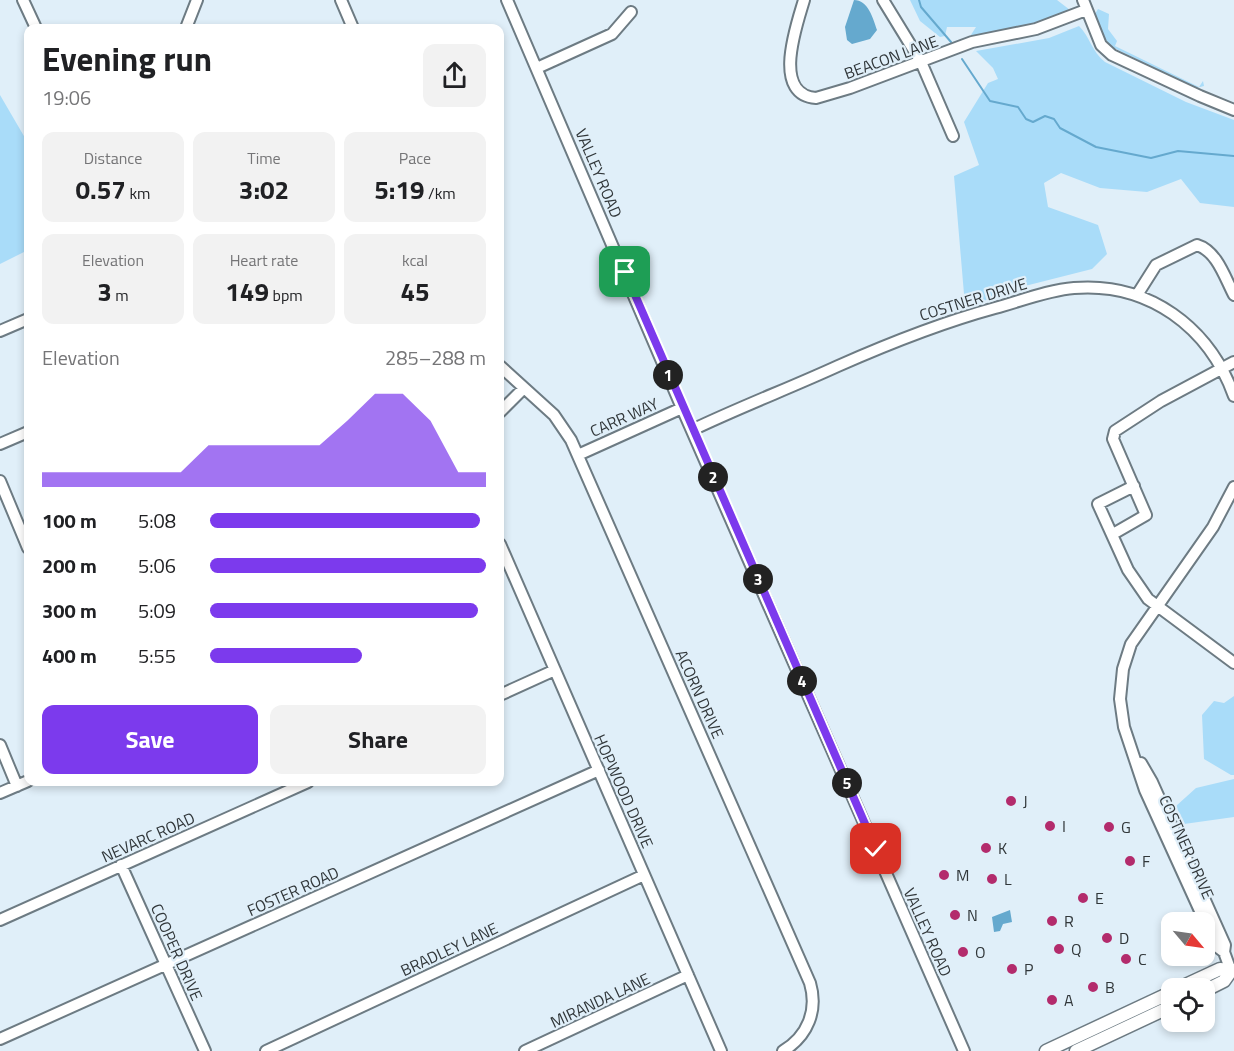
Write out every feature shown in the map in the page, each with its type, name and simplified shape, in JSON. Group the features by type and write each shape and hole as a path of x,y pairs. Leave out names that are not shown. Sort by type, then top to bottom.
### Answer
{"main road":[{"path":"1201,978 1220,969 1233,970"},
{"path":"1215,986 1224,981 1233,970"},
{"path":"1046,1051 1161,997"},
{"path":"1076,1051 1161,1011"}],"street":[{"path":"23,0 34,24"},
{"path":"188,24 197,0"},
{"path":"341,0 351,24"},
{"name":"VALLEY ROAD","path":"507,0 682,408 964,1051"},
{"name":"BEACON LANE","path":"804,0 789,54 789,65 795,84 810,98 826,97 972,42 1055,23 1084,5"},
{"path":"883,0 921,62 953,136"},
{"path":"1084,5 1101,45 1112,55 1191,93 1234,110"},
{"path":"537,68 617,31 631,12"},
{"path":"1137,295 1156,265 1197,245 1208,249 1234,295"},
{"name":"COSTNER DRIVE","path":"692,430 920,331 1072,288 1103,288 1137,295 1165,308 1186,322 1204,341 1222,368 1234,396"},
{"path":"0,331 24,321"},
{"path":"1113,534 1146,515 1113,439 1115,431 1161,401 1234,362"},
{"name":"ACORN DRIVE","path":"504,370 562,424 578,455 810,982 813,998 811,1016 801,1036 783,1051"},
{"path":"504,408 524,388"},
{"name":"CARR WAY","path":"578,455 682,408"},
{"path":"0,444 24,434"},
{"path":"0,481 24,539"},
{"path":"1134,486 1098,504 1131,576 1156,606 1234,663"},
{"name":"COSTNER DRIVE","path":"1233,970 1224,952 1216,946 1145,790 1124,727 1120,699 1123,669 1131,644 1213,527 1234,487"},
{"name":"HOPWOOD DRIVE","path":"504,553 721,1051"},
{"path":"504,693 555,670"},
{"path":"0,745 17,786"},
{"name":"FOSTER ROAD","path":"0,1039 598,770"},
{"path":"0,793 24,783"},
{"name":"NEVARC ROAD","path":"0,920 299,786"},
{"name":"COOPER DRIVE","path":"121,865 205,1051"},
{"name":"BRADLEY LANE","path":"266,1051 644,875"},
{"name":"MIRANDA LANE","path":"525,1051 688,975"}],"shaded area":[{"path":"854,0 866,6 877,30 870,39 852,44 847,40 845,27"},
{"path":"910,0 1057,0 1070,10 1037,23 969,38 976,27 947,27 945,36 940,37 920,21"},
{"path":"1098,9 1109,14 1108,29 1117,41 1115,46 1199,87 1203,81 1204,86 1196,88 1112,47 1106,40 1095,14"},
{"path":"1079,26 1097,54 1105,62 1186,102 1234,120 1234,207 1200,203 1181,179 1147,192 1100,188 1061,173 1044,183 1048,207 1098,225 1107,254 1092,269 1017,288 971,306 964,294 954,176 979,165 964,122 988,83 998,79 993,68 976,51 1049,38"},
{"path":"0,95 24,136 24,252 0,264"},
{"path":"1234,696 1234,775 1231,775 1204,759 1202,715 1214,701 1224,703"},
{"path":"1234,779 1234,817 1184,824 1176,806 1196,788"},
{"path":"1010,910 1012,922 1003,924 1000,931 994,932 992,917"}],"waterway":[{"path":"919,0 921,7 951,42"},
{"path":"962,59 990,101 1018,107 1026,119 1033,122 1045,116 1054,119 1060,128 1096,147 1151,158 1178,151 1234,156"}],"place":[{"name":"J","path":"1011,801"},
{"name":"I","path":"1050,826"},
{"name":"G","path":"1109,827"},
{"name":"K","path":"986,848"},
{"name":"F","path":"1130,861"},
{"name":"M","path":"944,875"},
{"name":"L","path":"992,879"},
{"name":"E","path":"1083,898"},
{"name":"N","path":"955,915"},
{"name":"R","path":"1052,921"},
{"name":"D","path":"1107,938"},
{"name":"Q","path":"1059,949"},
{"name":"O","path":"963,952"},
{"name":"C","path":"1126,959"},
{"name":"P","path":"1012,969"},
{"name":"B","path":"1093,987"},
{"name":"A","path":"1052,1000"}],"route":[{"path":"625,272 682,408 876,849"}]}
